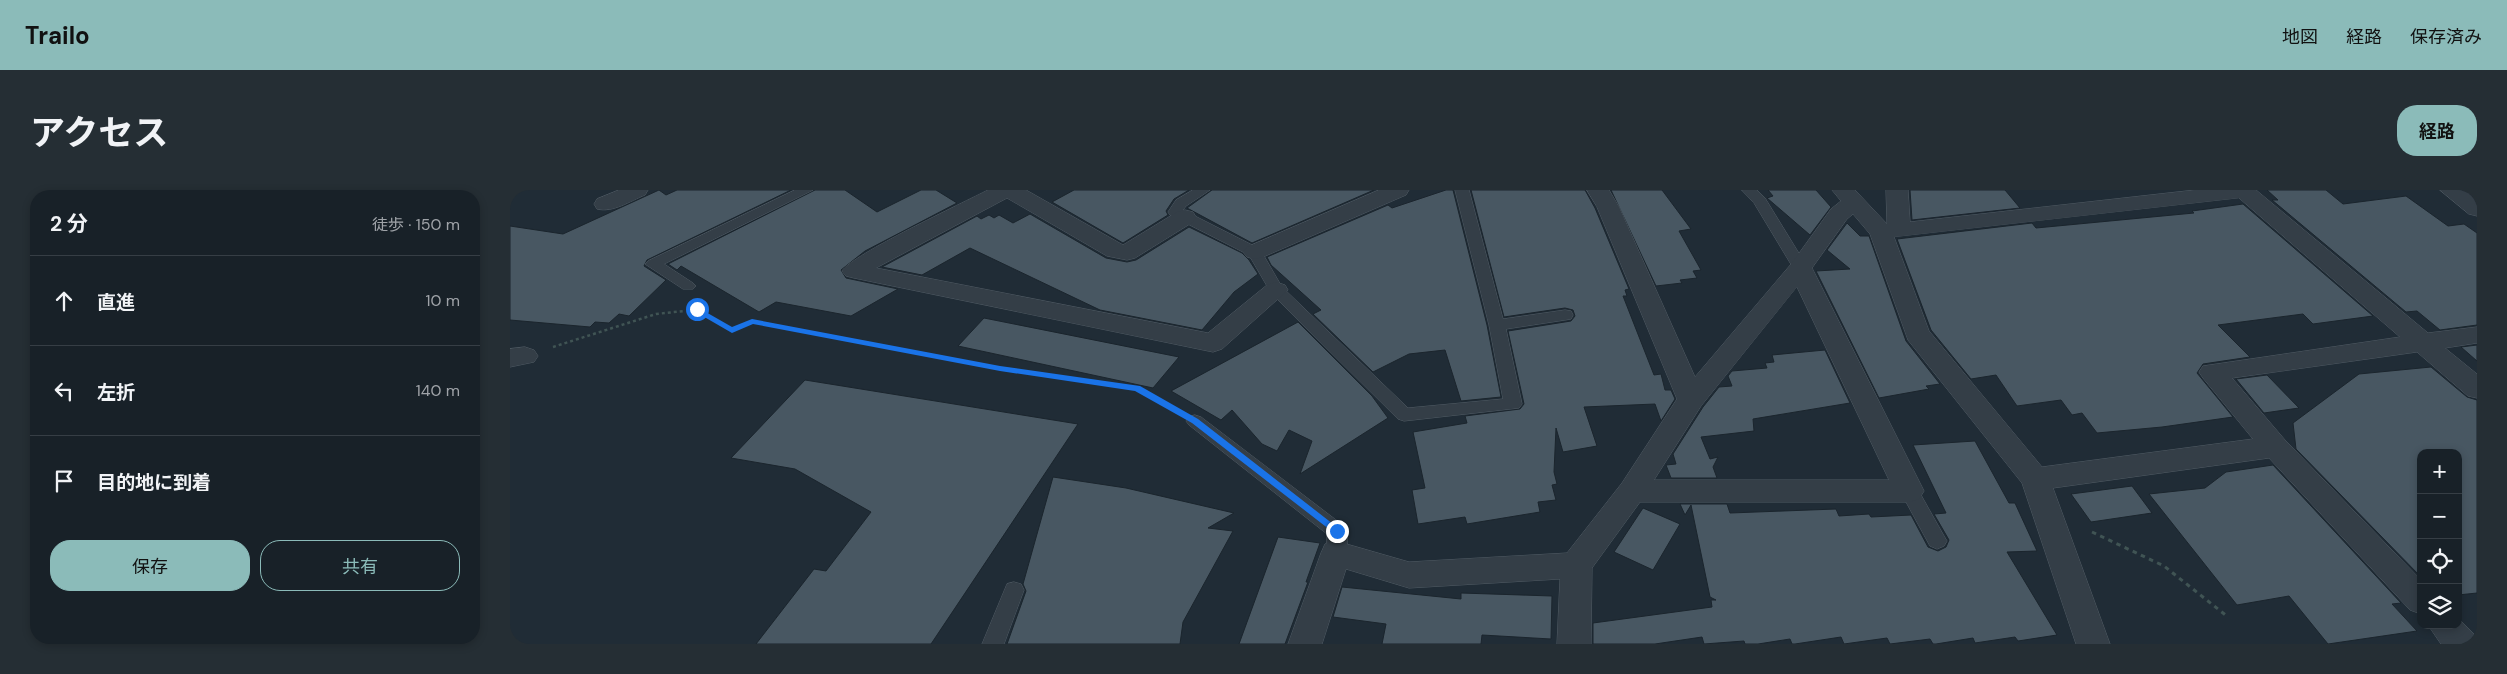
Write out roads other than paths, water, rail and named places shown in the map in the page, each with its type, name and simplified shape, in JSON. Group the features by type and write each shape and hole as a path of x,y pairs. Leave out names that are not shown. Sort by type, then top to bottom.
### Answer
{"street":[{"path":"605,204 637,190"},
{"path":"1005,190 876,258 854,272 1213,343 1276,290"},
{"path":"1010,190 1115,251 1127,253 1185,217"},
{"path":"1255,252 1398,190"},
{"path":"1598,190 1608,207 1691,399"},
{"path":"1897,190 1890,231 1918,334 2036,479 2093,644"},
{"path":"2451,190 2477,208"},
{"path":"1574,644 1576,565 1632,491 1691,399 1800,268 1840,214 1848,196 1890,231 2244,191 2477,389"},
{"path":"1632,491 1909,491 1800,268"},
{"path":"2417,596 2275,447 2212,372 2424,344 2477,335"},
{"path":"2036,479 2275,447"},
{"path":"1306,644 1336,553 1409,575 1576,565"},
{"path":"2448,629 2462,644"}],"lane":[{"path":"688,286 653,264 806,190"},
{"path":"1203,190 1181,203 1175,212 1255,252 1276,290 1404,415 1513,404 1497,325 1462,190"},
{"path":"1749,190 1760,202 1800,268"},
{"path":"1497,325 1565,315"},
{"path":"1195,421 1337,531 1336,553"},
{"path":"1909,491 1937,541"},
{"path":"993,644 1014,590"}]}
